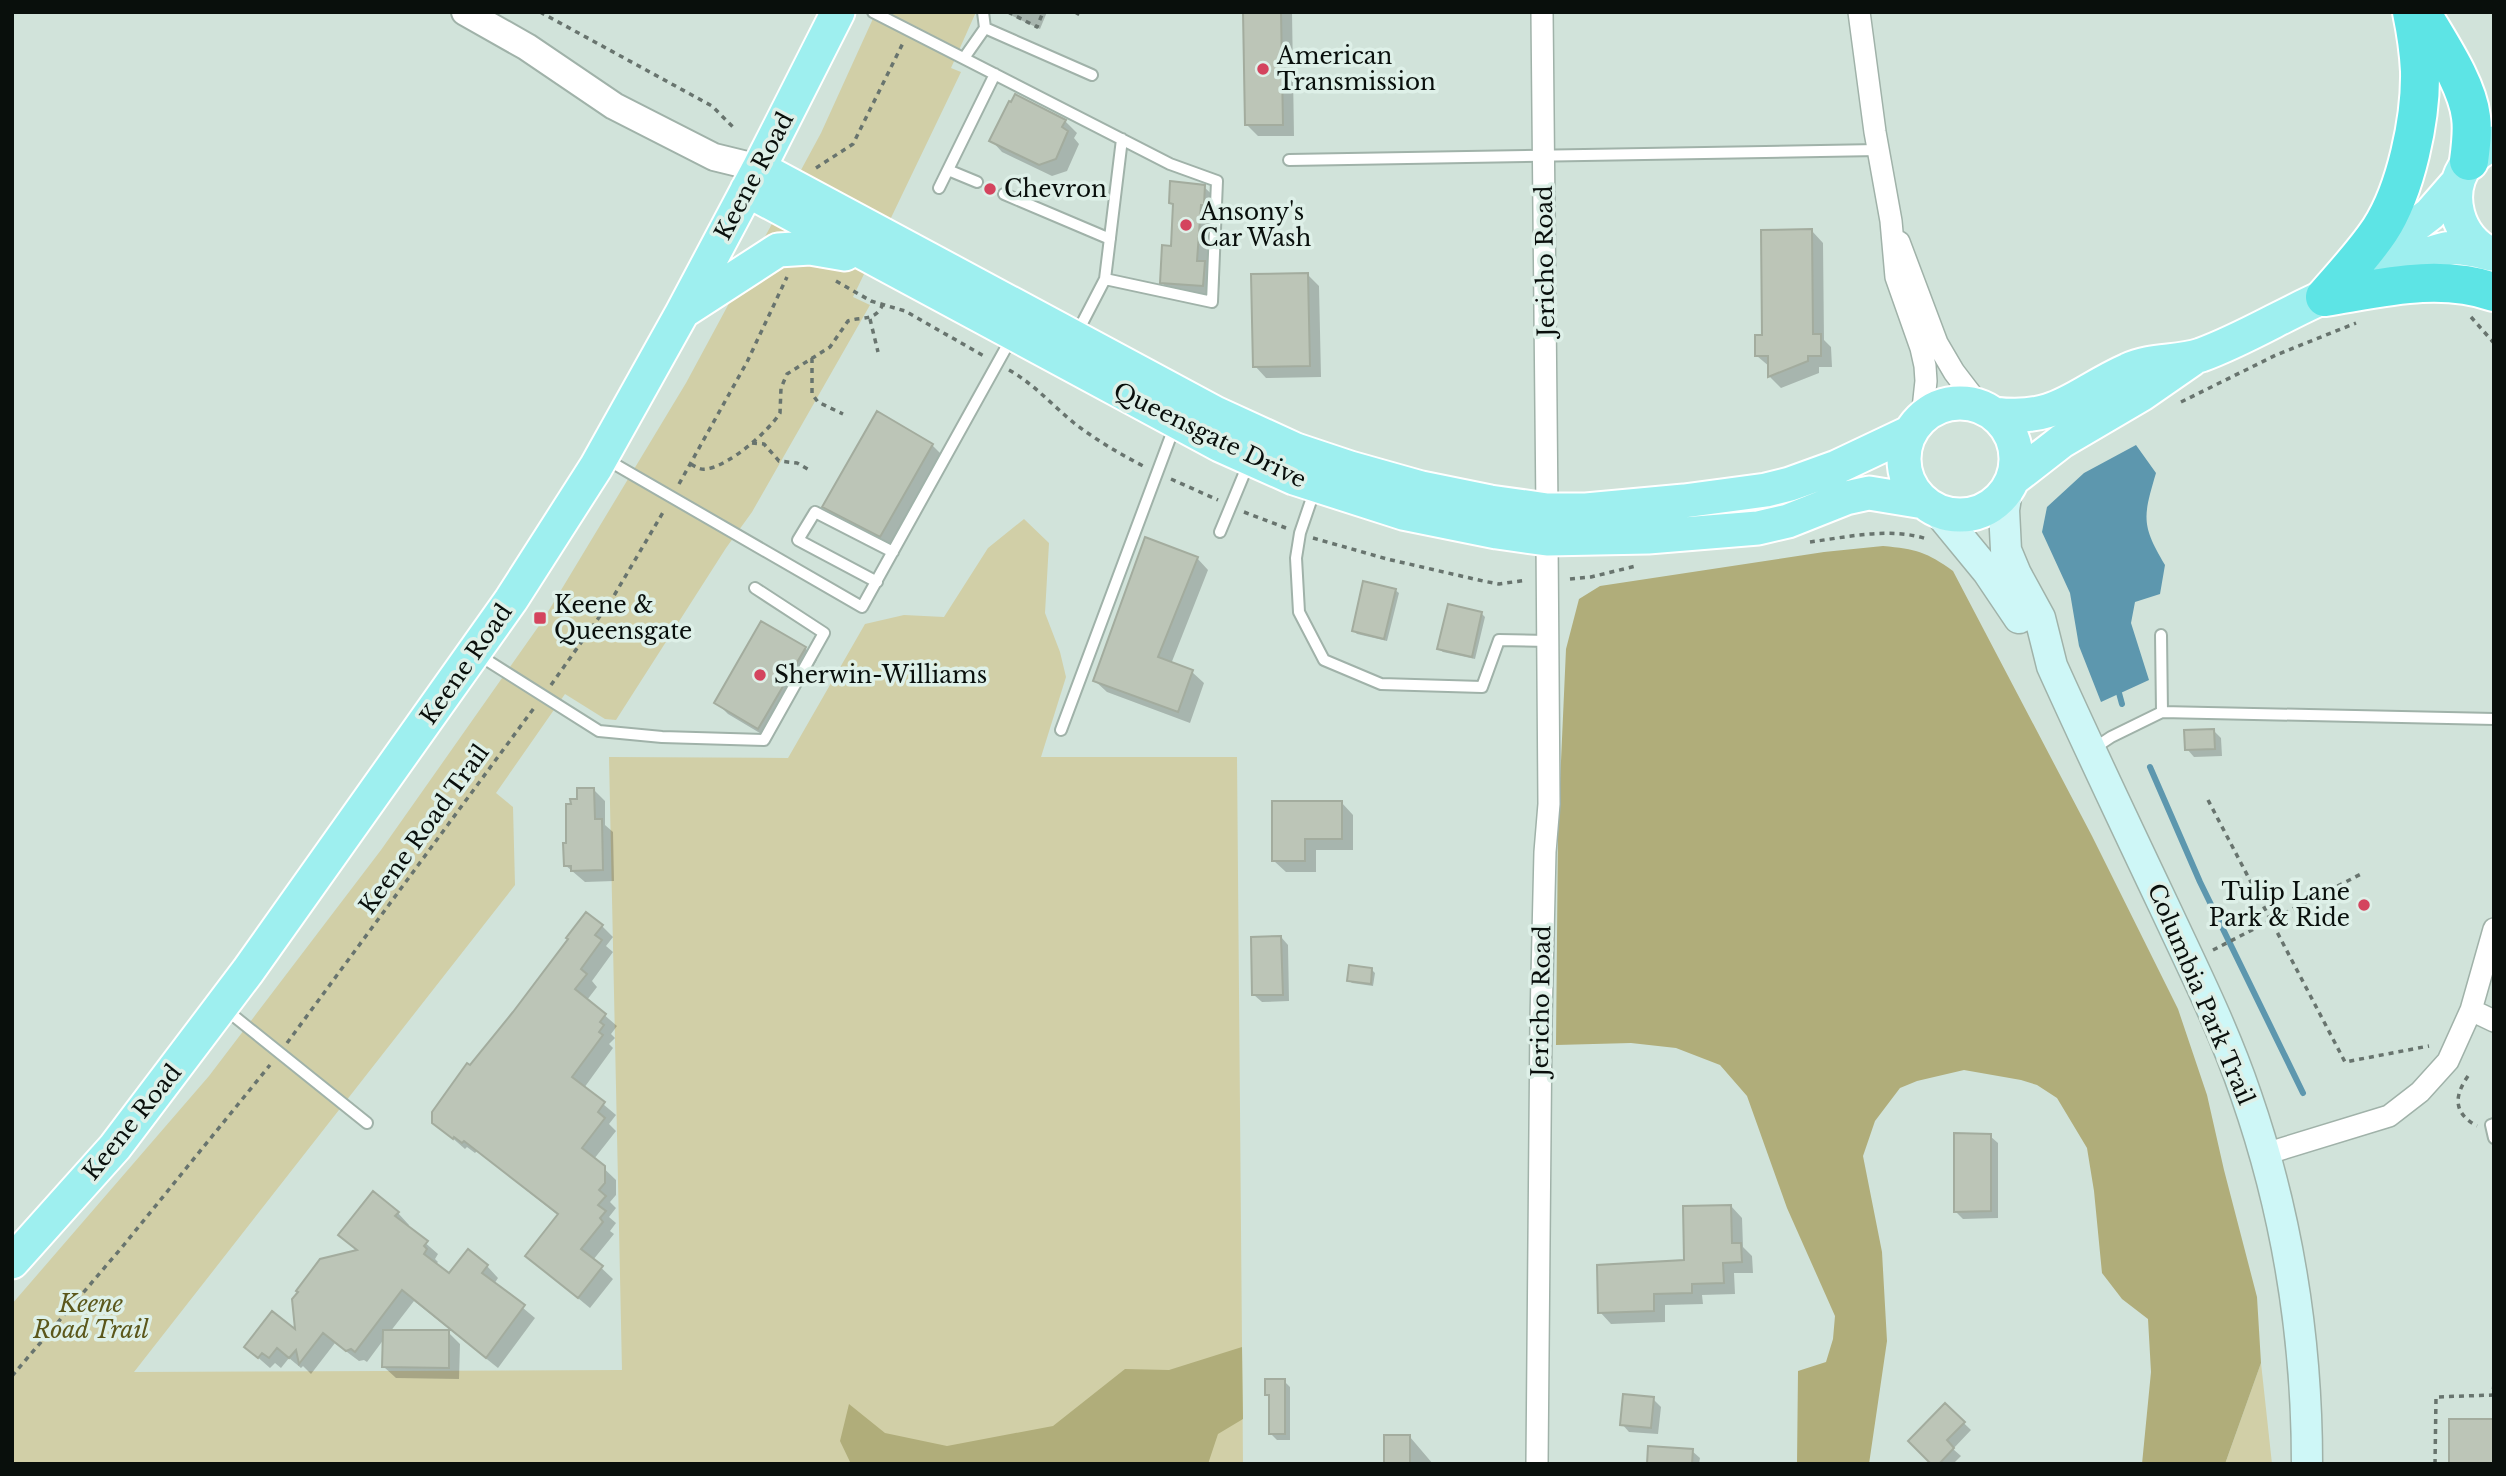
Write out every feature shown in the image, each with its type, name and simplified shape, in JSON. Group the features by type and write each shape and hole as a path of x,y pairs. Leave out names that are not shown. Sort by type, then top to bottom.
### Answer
{"highway":[{"path":"2325,297 2381,228 2396,197 2409,155 2417,113 2420,72 2412,12"},
{"path":"2421,12 2442,48 2467,101 2472,127 2473,162"},
{"path":"2325,297 2425,282 2462,284 2482,303"}],"main road":[{"name":"Keene Road","path":"12,1262 115,1147 222,1006 512,600 602,456 753,179 838,12"},
{"path":"2325,297 2430,214 2473,162"},
{"path":"2473,162 2455,201 2458,217 2472,241 2491,254"},
{"name":"Queensgate Drive","path":"753,179 869,258 1176,422 1250,459 1316,486 1432,520 1547,524 1648,537 1758,528 1788,522 1846,498 1869,493 1931,518"},
{"name":"Queensgate Drive","path":"753,179 1074,339 1215,413 1296,450 1421,488 1490,502 1547,524"},
{"path":"681,313 778,250 810,248 869,258"},
{"path":"1916,425 1906,446 1904,462 1907,477 1931,518 1983,511 1996,503 2010,485 2062,441 2142,394 2197,356 2259,330 2325,297 2432,253 2465,248 2491,254"},
{"path":"1547,524 1549,530 1557,524 1631,507 1734,495 1790,484 1837,467 1916,425 1934,409 1948,404 1964,403 1987,410 2027,416 2048,412 2129,369 2154,362 2197,356"},
{"path":"1987,410 2007,428 2015,444 2017,461 2010,485"},
{"name":"Columbia Park Trail","path":"2010,485 2004,510 2006,550 2040,618 2052,666 2216,1018 2246,1094 2265,1154 2297,1307 2304,1362 2307,1464"},
{"name":"Columbia Park Trail","path":"1931,518 1988,572 2031,639 2052,666"}],"street":[{"name":"Queensgate Drive","path":"465,12 527,47 614,106 753,179"},
{"name":"Jericho Road","path":"1537,1464 1541,1007 1545,852 1549,804 1542,12"},
{"path":"1859,12 1878,150 1891,221 1896,277 1925,366 1926,381 1916,425"},
{"path":"1891,221 1937,343 1954,372 1987,410"},
{"path":"2265,1154 2389,1116 2420,1092 2448,1061 2471,1010 2494,929"},
{"path":"2471,1010 2494,1021"}],"lane":[{"path":"873,12 1170,164 1217,181 1212,302 1105,279"},
{"path":"964,58 985,28 983,12"},
{"path":"985,28 1091,75"},
{"path":"939,188 995,74"},
{"path":"1074,339 1105,279 1122,139"},
{"path":"1289,160 1878,150"},
{"path":"948,170 977,182"},
{"path":"1004,194 1110,239"},
{"path":"602,456 862,607 1013,335"},
{"path":"1061,730 1176,422"},
{"path":"1220,532 1250,459"},
{"path":"1316,486 1300,533 1296,558 1299,612 1324,660 1381,684 1482,687 1499,640 1548,642"},
{"path":"877,582 797,540 816,512 893,552"},
{"path":"475,653 599,731 662,737 764,740 824,633 755,587"},
{"path":"2161,635 2162,712"},
{"path":"2091,751 2111,737 2162,712 2494,719"},
{"path":"222,1006 367,1123"},
{"path":"2493,1136 2491,1125 2494,1125"}],"path":[{"path":"540,12 712,106 734,128"},
{"path":"1007,12 1037,27 1043,12"},
{"path":"816,168 853,144 909,31"},
{"name":"Keene Road Trail","path":"12,1376 123,1246 280,1053 543,696 612,598 691,464 759,338 788,275 795,274"},
{"path":"834,280 866,298 915,317 997,363 1033,386 1083,429 1145,467"},
{"path":"2482,303 2494,343"},
{"path":"691,464 707,469 752,443 780,413 781,388 787,374 830,347 848,321 870,319 880,312 883,304"},
{"path":"870,319 878,352"},
{"path":"2171,407 2276,355 2363,321"},
{"path":"812,358 812,394 818,402 843,414"},
{"path":"752,443 764,444 779,461 797,463 811,471"},
{"path":"1170,478 1213,498"},
{"path":"1243,512 1282,527"},
{"path":"1797,544 1862,535 1917,536 1931,518"},
{"path":"1316,539 1387,559 1499,584 1532,579"},
{"path":"1570,579 1591,577 1641,565"},
{"path":"2208,800 2345,1062 2430,1046"},
{"path":"2212,951 2363,873"},
{"path":"2468,1076 2458,1094 2462,1113 2466,1120 2493,1136"},
{"path":"2435,1464 2436,1396 2493,1395 2494,1383"}],"green space":[{"path":"876,12 976,12 951,68 961,72 853,297 870,305 752,512 616,720 605,719 565,694 496,793 513,807 515,885 134,1372 622,1370 609,757 788,758 865,624 904,615 944,617 988,548 1024,519 1049,543 1045,613 1066,677 1041,757 1237,757 1243,1464 12,1464 12,1304 209,1076 381,850 543,620 686,383 821,133"},
{"path":"2261,1363 2272,1464 2225,1464"}],"shaded area":[{"path":"1883,546 1921,552 1953,571 2092,836 2178,1009 2207,1095 2257,1297 2261,1363 2225,1464 2142,1464 2151,1372 2148,1319 2122,1299 2102,1273 2087,1148 2057,1098 2037,1085 1964,1070 1917,1081 1900,1088 1875,1121 1863,1156 1882,1252 1887,1341 1869,1464 1797,1464 1798,1371 1826,1362 1833,1339 1835,1316 1787,1208 1747,1096 1720,1065 1676,1048 1631,1043 1556,1045 1558,829 1566,649 1579,599 1600,586 1824,552"},
{"path":"1242,1347 1243,1419 1218,1434 1208,1464 851,1464 840,1441 849,1404 885,1433 947,1446 1053,1426 1125,1369 1169,1370"}],"water":[{"path":"2136,445 2156,473 2147,520 2152,540 2165,565 2160,594 2135,602 2131,623 2149,680 2101,702 2079,646 2070,593 2042,532 2047,507 2084,473"}],"building":[{"name":"American Transmission","path":"1243,12 1281,12 1283,125 1245,125"},
{"path":"1015,94 1066,120 1062,127 1068,131 1056,159 1039,165 989,141"},
{"name":"Ansony's Car Wash","path":"1170,181 1205,185 1197,261 1205,261 1203,286 1160,283 1162,245 1171,246 1173,204 1169,203"},
{"path":"1812,229 1813,334 1821,334 1821,356 1808,356 1808,361 1768,377 1768,356 1755,356 1755,335 1762,335 1761,230"},
{"path":"1308,273 1310,366 1253,367 1251,274"},
{"path":"877,411 933,444 880,537 822,507"},
{"path":"1145,537 1198,557 1158,657 1193,670 1178,712 1093,681"},
{"path":"1363,581 1396,589 1384,639 1352,631"},
{"path":"1448,604 1482,612 1472,657 1437,649"},
{"name":"Sherwin-Williams","path":"761,621 806,647 758,729 714,703"},
{"path":"2214,729 2215,749 2185,750 2184,730"},
{"path":"577,788 594,788 595,819 602,819 603,870 571,871 571,866 564,866 566,804 571,804 570,799 577,799"},
{"path":"1272,801 1342,801 1342,839 1305,839 1305,861 1272,861"},
{"path":"586,912 603,925 595,935 602,940 581,969 587,974 575,989 606,1014 600,1022 604,1025 599,1032 603,1035 572,1077 605,1102 598,1112 605,1118 582,1148 605,1166 605,1183 599,1190 606,1196 598,1205 606,1211 600,1218 603,1222 581,1249 603,1266 578,1298 525,1256 558,1214 464,1141 462,1143 454,1137 453,1139 432,1123 432,1112 467,1063 470,1065 513,1012"},
{"path":"1281,936 1283,995 1252,995 1251,937"},
{"path":"1349,965 1372,968 1371,984 1347,981"},
{"path":"1954,1133 1991,1134 1991,1211 1954,1212"},
{"path":"373,1191 399,1212 395,1216 428,1241 424,1246 427,1249 424,1254 449,1273 468,1249 488,1265 482,1273 525,1305 486,1358 402,1290 355,1352 351,1349 346,1351 323,1333 299,1364 296,1350 289,1358 277,1348 269,1358 262,1353 258,1358 244,1347 272,1311 295,1329 292,1299 320,1259 357,1250 338,1235"},
{"path":"1731,1205 1732,1243 1741,1243 1742,1262 1723,1263 1724,1283 1692,1284 1692,1293 1654,1294 1654,1311 1598,1313 1597,1265 1684,1260 1683,1206"},
{"path":"383,1330 449,1330 449,1368 382,1367"},
{"path":"1265,1379 1285,1379 1285,1434 1269,1434 1269,1395 1265,1395"},
{"path":"1623,1394 1654,1397 1651,1428 1620,1425"},
{"path":"1945,1403 1965,1422 1947,1440 1954,1448 1939,1464 1931,1464 1908,1441"},
{"path":"2449,1419 2494,1419 2494,1464 2449,1464"},
{"path":"1384,1435 1410,1435 1410,1464 1384,1464"},
{"path":"1648,1446 1693,1449 1692,1464 1647,1464"}],"waterway":[{"path":"2119,693 2122,704"},
{"path":"2150,767 2200,882 2303,1093"}],"place":[{"name":"American Transmission","path":"1263,69"},
{"name":"Chevron","path":"990,189"},
{"name":"Ansony's Car Wash","path":"1186,225"},
{"name":"Keene & Queensgate","path":"540,618"},
{"name":"Sherwin-Williams","path":"760,675"},
{"name":"Tulip Lane Park & Ride","path":"2364,905"}]}
